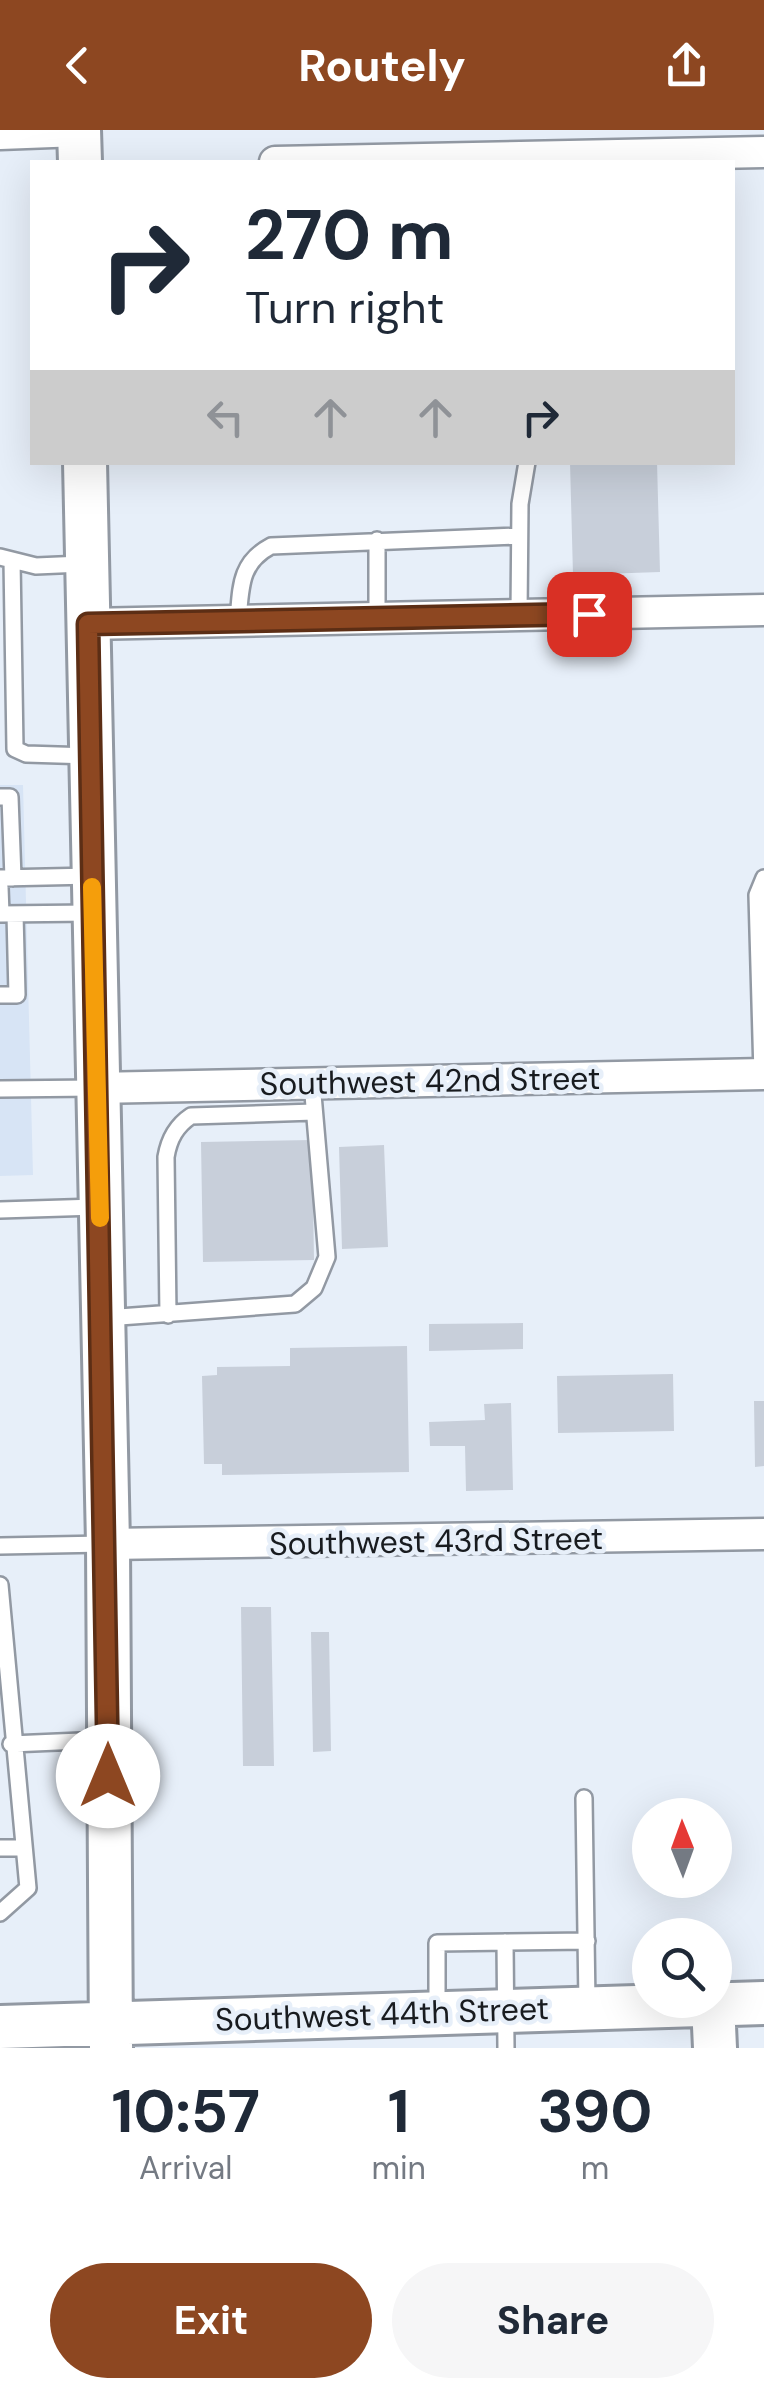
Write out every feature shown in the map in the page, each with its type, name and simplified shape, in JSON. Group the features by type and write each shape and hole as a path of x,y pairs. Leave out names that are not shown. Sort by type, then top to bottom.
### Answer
{"main road":[{"path":"79,130 80,160"},
{"path":"85,465 95,1088 108,1544 111,2036"},
{"name":"Southwest 44th Street","path":"732,2003 764,2002"},
{"name":"Southwest 44th Street","path":"0,2027 111,2036 438,2011 505,2029 587,2008 632,2007"},
{"path":"713,2018 714,2048"}],"street":[{"path":"0,134 79,130"},
{"path":"556,160 764,152"},
{"path":"88,624 764,610"},
{"name":"Southwest 42nd Street","path":"95,1088 191,1101 763,1074"},
{"name":"Southwest 43rd Street","path":"108,1544 764,1534"}],"lane":[{"path":"520,615 519,536 527,465"},
{"path":"238,621 244,570 256,555 288,542 519,536"},
{"path":"376,540 377,618"},
{"path":"86,564 36,566 6,558 12,736 16,749 26,754 90,756"},
{"path":"0,797 10,797 1,914 92,895"},
{"path":"763,1074 758,895 764,878"},
{"path":"4,881 92,895"},
{"path":"0,995 17,995 14,914"},
{"path":"0,1090 95,1088"},
{"path":"102,1318 294,1304 314,1288 328,1256 313,1098"},
{"path":"168,1314 166,1157 168,1142 191,1101"},
{"path":"0,1210 99,1206"},
{"path":"0,1546 108,1544"},
{"path":"0,1585 3,1676 28,1888 0,1913"},
{"path":"12,1744 108,1740"},
{"path":"584,1798 587,2008"},
{"path":"0,1848 24,1848"},
{"path":"438,2011 438,1943 586,1941"},
{"path":"505,1942 505,2029"}],"shaded area":[{"path":"0,785 23,785 33,1175 0,1176"}],"building":[{"path":"570,465 657,465 660,572 573,575"},
{"path":"312,1140 314,1260 203,1262 201,1142"},
{"path":"384,1145 388,1247 342,1249 339,1147"},
{"path":"523,1323 523,1349 429,1351 429,1324"},
{"path":"407,1346 409,1472 222,1475 222,1464 204,1464 202,1376 217,1375 217,1367 290,1366 290,1348"},
{"path":"673,1374 674,1431 558,1433 557,1376"},
{"path":"754,1401 764,1401 764,1466 755,1467"},
{"path":"511,1403 513,1490 466,1491 465,1446 430,1446 429,1422 485,1420 484,1404"},
{"path":"241,1607 271,1607 274,1766 243,1766"},
{"path":"311,1632 329,1632 331,1751 313,1752"}],"slow traffic":[{"path":"92,887 100,1218"}],"route":[{"path":"108,1776 108,1544 95,1088 88,624 589,614"}]}
